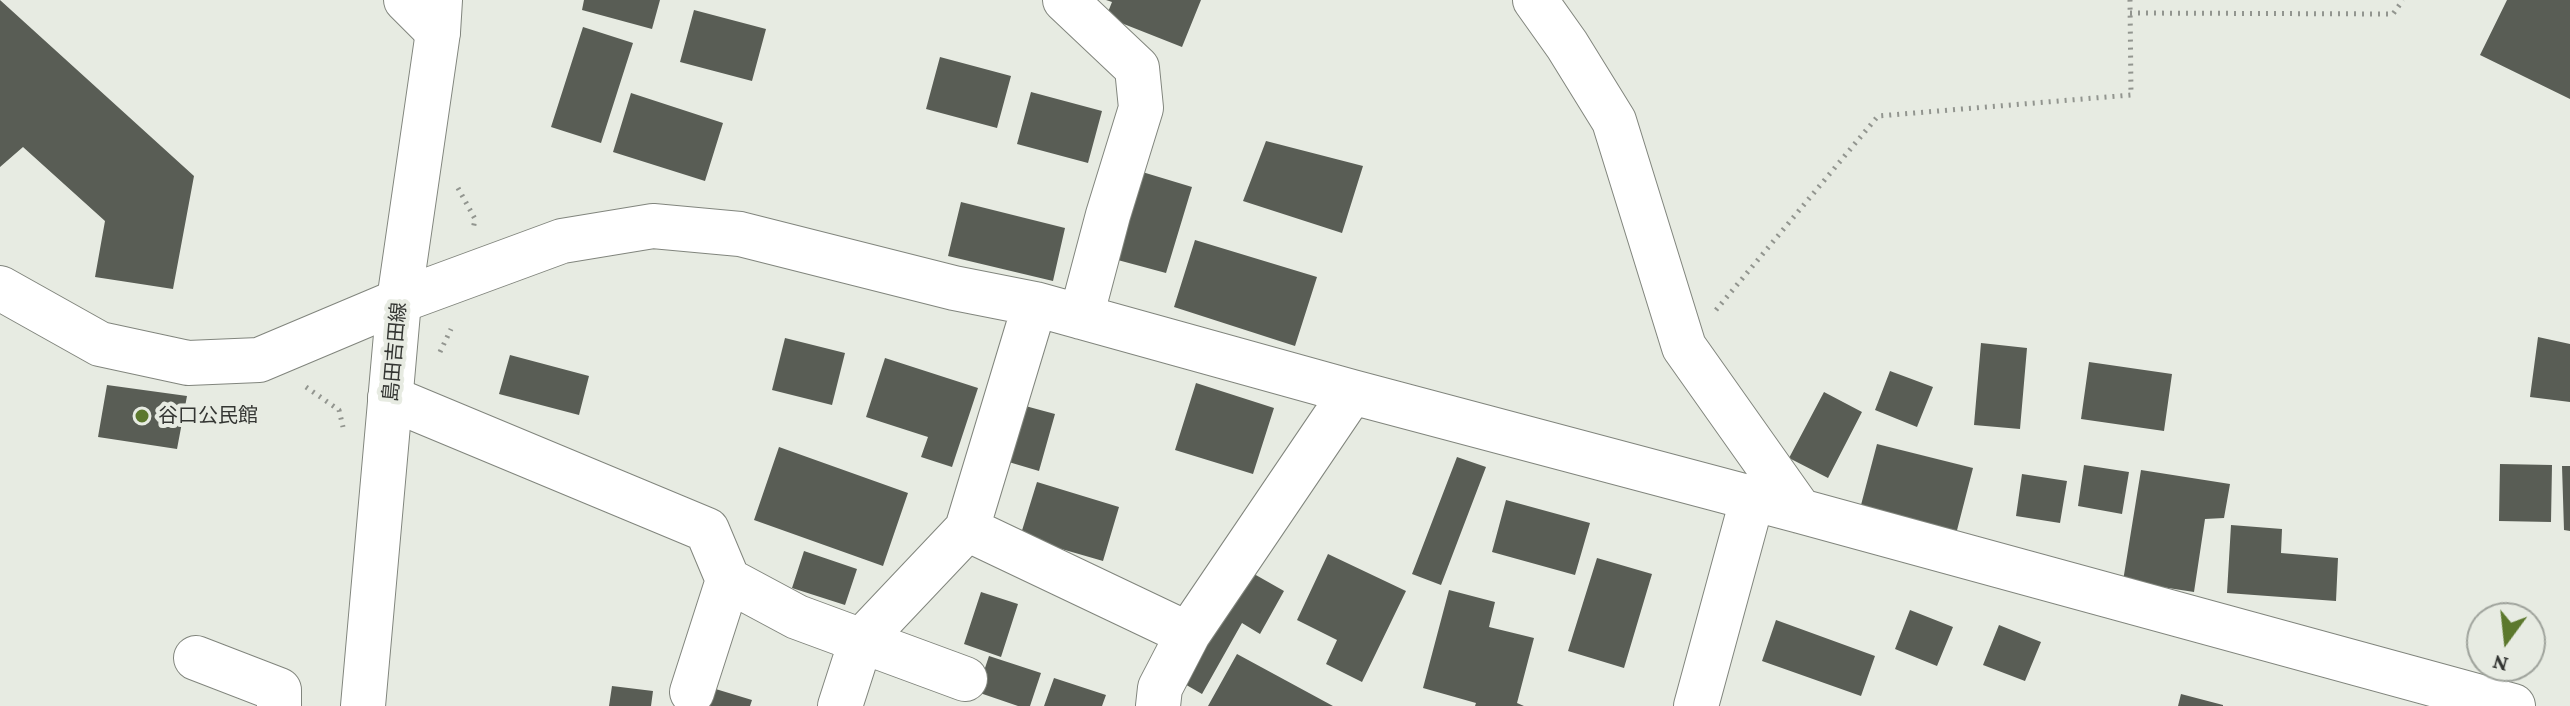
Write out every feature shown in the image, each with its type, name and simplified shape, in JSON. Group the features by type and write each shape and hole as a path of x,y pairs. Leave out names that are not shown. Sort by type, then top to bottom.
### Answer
{"street":[{"path":"406,0 439,16"},
{"path":"1065,0 1137,68 1141,108 1081,317"},
{"path":"1535,0 1614,121 1684,347 1800,511"},
{"name":"島田吉田線","path":"363,706 399,301 439,16"},
{"path":"0,288 100,344 188,363 259,360 399,301 562,241 653,226 740,234 954,288 1035,304 2513,706"},
{"path":"840,706 861,641 967,529 1035,304"},
{"path":"1158,706 1160,688 1188,634 1352,392"},
{"path":"390,398 707,530 728,580 797,617 965,679"},
{"path":"1696,706 1752,500"},
{"path":"967,529 1188,634"},
{"path":"692,692 728,580"},
{"path":"196,658 279,690 279,706"}],"path":[{"path":"1684,347 1878,116 2131,95 2130,0"},
{"path":"2130,13 2393,14 2403,0"}],"building":[{"path":"0,0 194,176 173,289 95,277 105,221 23,147 0,167"},
{"path":"584,0 660,0 652,29 582,10"},
{"path":"1106,0 1201,0 1182,47 1106,17 1112,2"},
{"path":"2507,0 2570,0 2570,99 2480,55"},
{"path":"694,10 766,29 752,81 680,62"},
{"path":"583,27 633,43 601,143 551,127"},
{"path":"940,57 1011,76 997,128 926,109"},
{"path":"1031,92 1102,111 1088,163 1017,144"},
{"path":"631,93 723,123 705,181 613,152"},
{"path":"1266,141 1363,166 1342,233 1243,201"},
{"path":"1139,171 1192,187 1166,273 1114,259"},
{"path":"961,202 1065,228 1053,281 948,256"},
{"path":"1195,240 1317,277 1295,346 1174,307"},
{"path":"2538,337 2570,344 2570,402 2530,397"},
{"path":"785,338 845,353 832,405 772,390"},
{"path":"1981,343 2027,348 2020,429 1974,425"},
{"path":"510,355 589,376 579,415 499,394"},
{"path":"885,358 978,388 952,467 921,457 928,437 866,417"},
{"path":"2089,362 2172,374 2164,431 2081,419"},
{"path":"1890,371 1933,387 1917,427 1875,410"},
{"path":"1196,383 1274,408 1253,474 1175,450"},
{"name":"谷口公民館","path":"107,385 187,396 177,449 98,437"},
{"path":"1824,392 1862,412 1828,478 1789,458"},
{"path":"1018,404 1055,414 1039,471 1002,460"},
{"path":"1877,444 1973,468 1954,542 1910,531 1913,519 1861,505"},
{"path":"779,447 908,493 883,566 754,520"},
{"path":"1457,457 1486,467 1441,585 1412,574"},
{"path":"2500,464 2552,465 2551,522 2499,521"},
{"path":"2084,465 2129,472 2122,514 2078,506"},
{"path":"2562,466 2570,466 2570,531 2564,530"},
{"path":"2141,470 2230,484 2224,518 2205,519 2194,592 2123,581"},
{"path":"2022,474 2067,481 2060,523 2016,516"},
{"path":"1037,482 1119,507 1103,561 1020,537"},
{"path":"1506,500 1590,523 1575,575 1492,552"},
{"path":"2231,525 2282,529 2281,553 2338,558 2336,601 2227,593"},
{"path":"804,551 857,569 845,605 792,588"},
{"path":"1328,554 1406,591 1362,682 1326,664 1337,640 1297,620"},
{"path":"1597,558 1652,574 1624,668 1568,651"},
{"path":"1240,566 1284,591 1260,634 1242,623 1202,694 1176,679"},
{"path":"1449,590 1495,602 1489,627 1534,638 1517,703 1524,706 1475,706 1476,703 1423,688"},
{"path":"981,592 1018,604 1001,657 964,644"},
{"path":"1910,610 1953,627 1937,666 1895,649"},
{"path":"1776,620 1875,656 1861,696 1762,661"},
{"path":"1999,625 2041,642 2025,681 1983,665"},
{"path":"1237,654 1333,706 1208,706"},
{"path":"989,656 1041,673 1030,706 1018,706 977,692"},
{"path":"1054,678 1106,695 1102,706 1044,706"},
{"path":"612,686 653,691 651,706 609,706"},
{"path":"709,687 752,700 750,706 704,706"},
{"path":"2181,694 2223,705 2223,706 2178,706"}],"place":[{"name":"谷口公民館","path":"142,416"}]}
